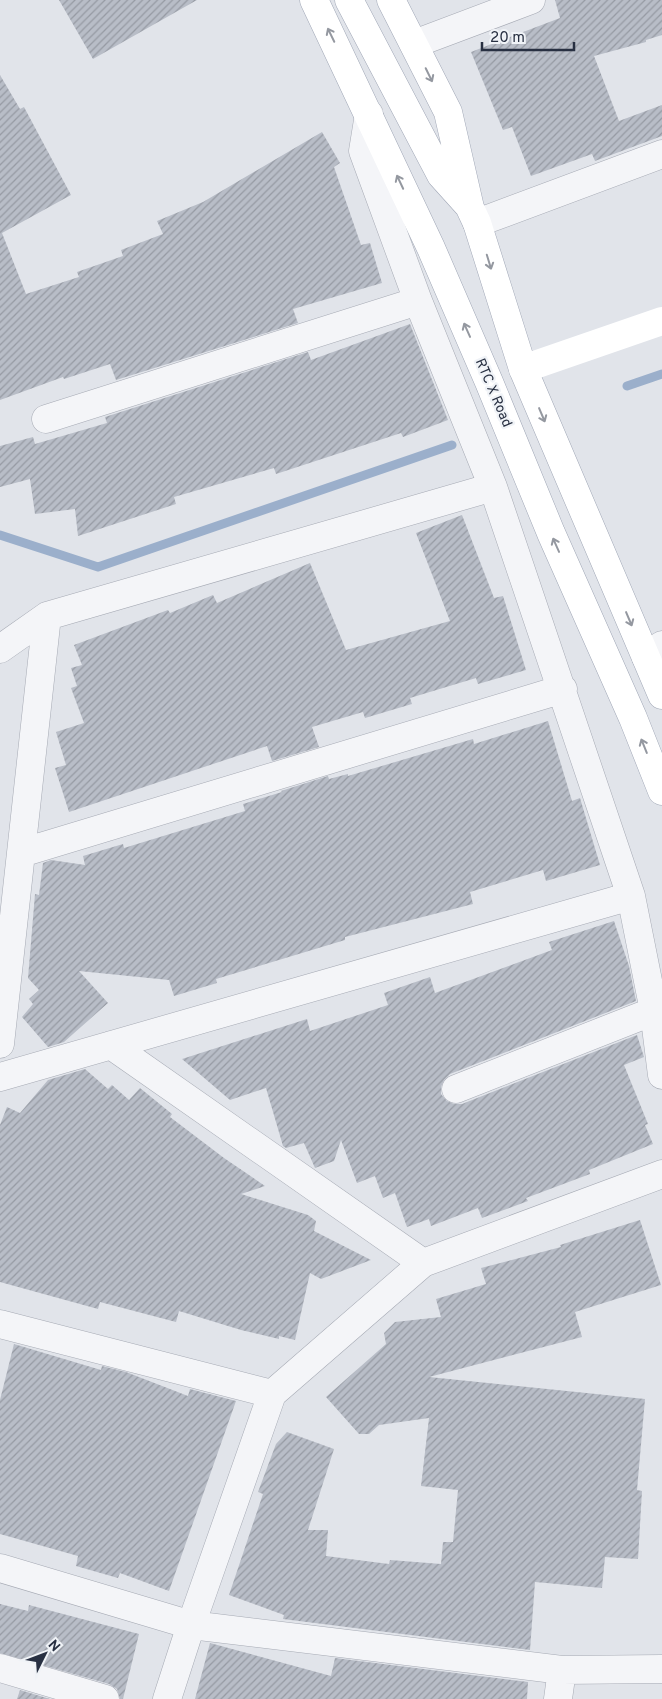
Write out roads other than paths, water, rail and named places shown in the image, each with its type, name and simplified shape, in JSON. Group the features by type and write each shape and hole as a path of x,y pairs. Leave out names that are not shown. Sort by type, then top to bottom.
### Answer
{"main road":[{"name":"RTC X Road","path":"314,0 369,114 485,373 551,534 633,718 662,792"},
{"path":"349,0 441,175 474,216"},
{"path":"391,0 448,112 474,216 523,369 654,651 662,695"},
{"path":"523,369 662,321"}],"street":[{"path":"414,44 531,0"},
{"path":"369,114 363,151 418,301 493,486 563,689 631,896 654,1011 662,1075"},
{"path":"474,216 662,154"},
{"path":"46,419 418,301"},
{"path":"0,649 47,616 493,486"},
{"path":"0,1044 47,616"},
{"path":"21,853 563,689"},
{"path":"0,1077 631,896"},
{"path":"456,1089 654,1011"},
{"path":"111,1045 423,1263"},
{"path":"167,1699 272,1394 423,1263 662,1174"},
{"path":"0,1324 272,1394"},
{"path":"0,1568 191,1625 562,1670 662,1669"},
{"path":"0,1668 105,1699"},
{"path":"558,1699 562,1670"}],"waterway":[{"path":"627,386 662,374"},
{"path":"0,535 98,567 452,445"}]}
